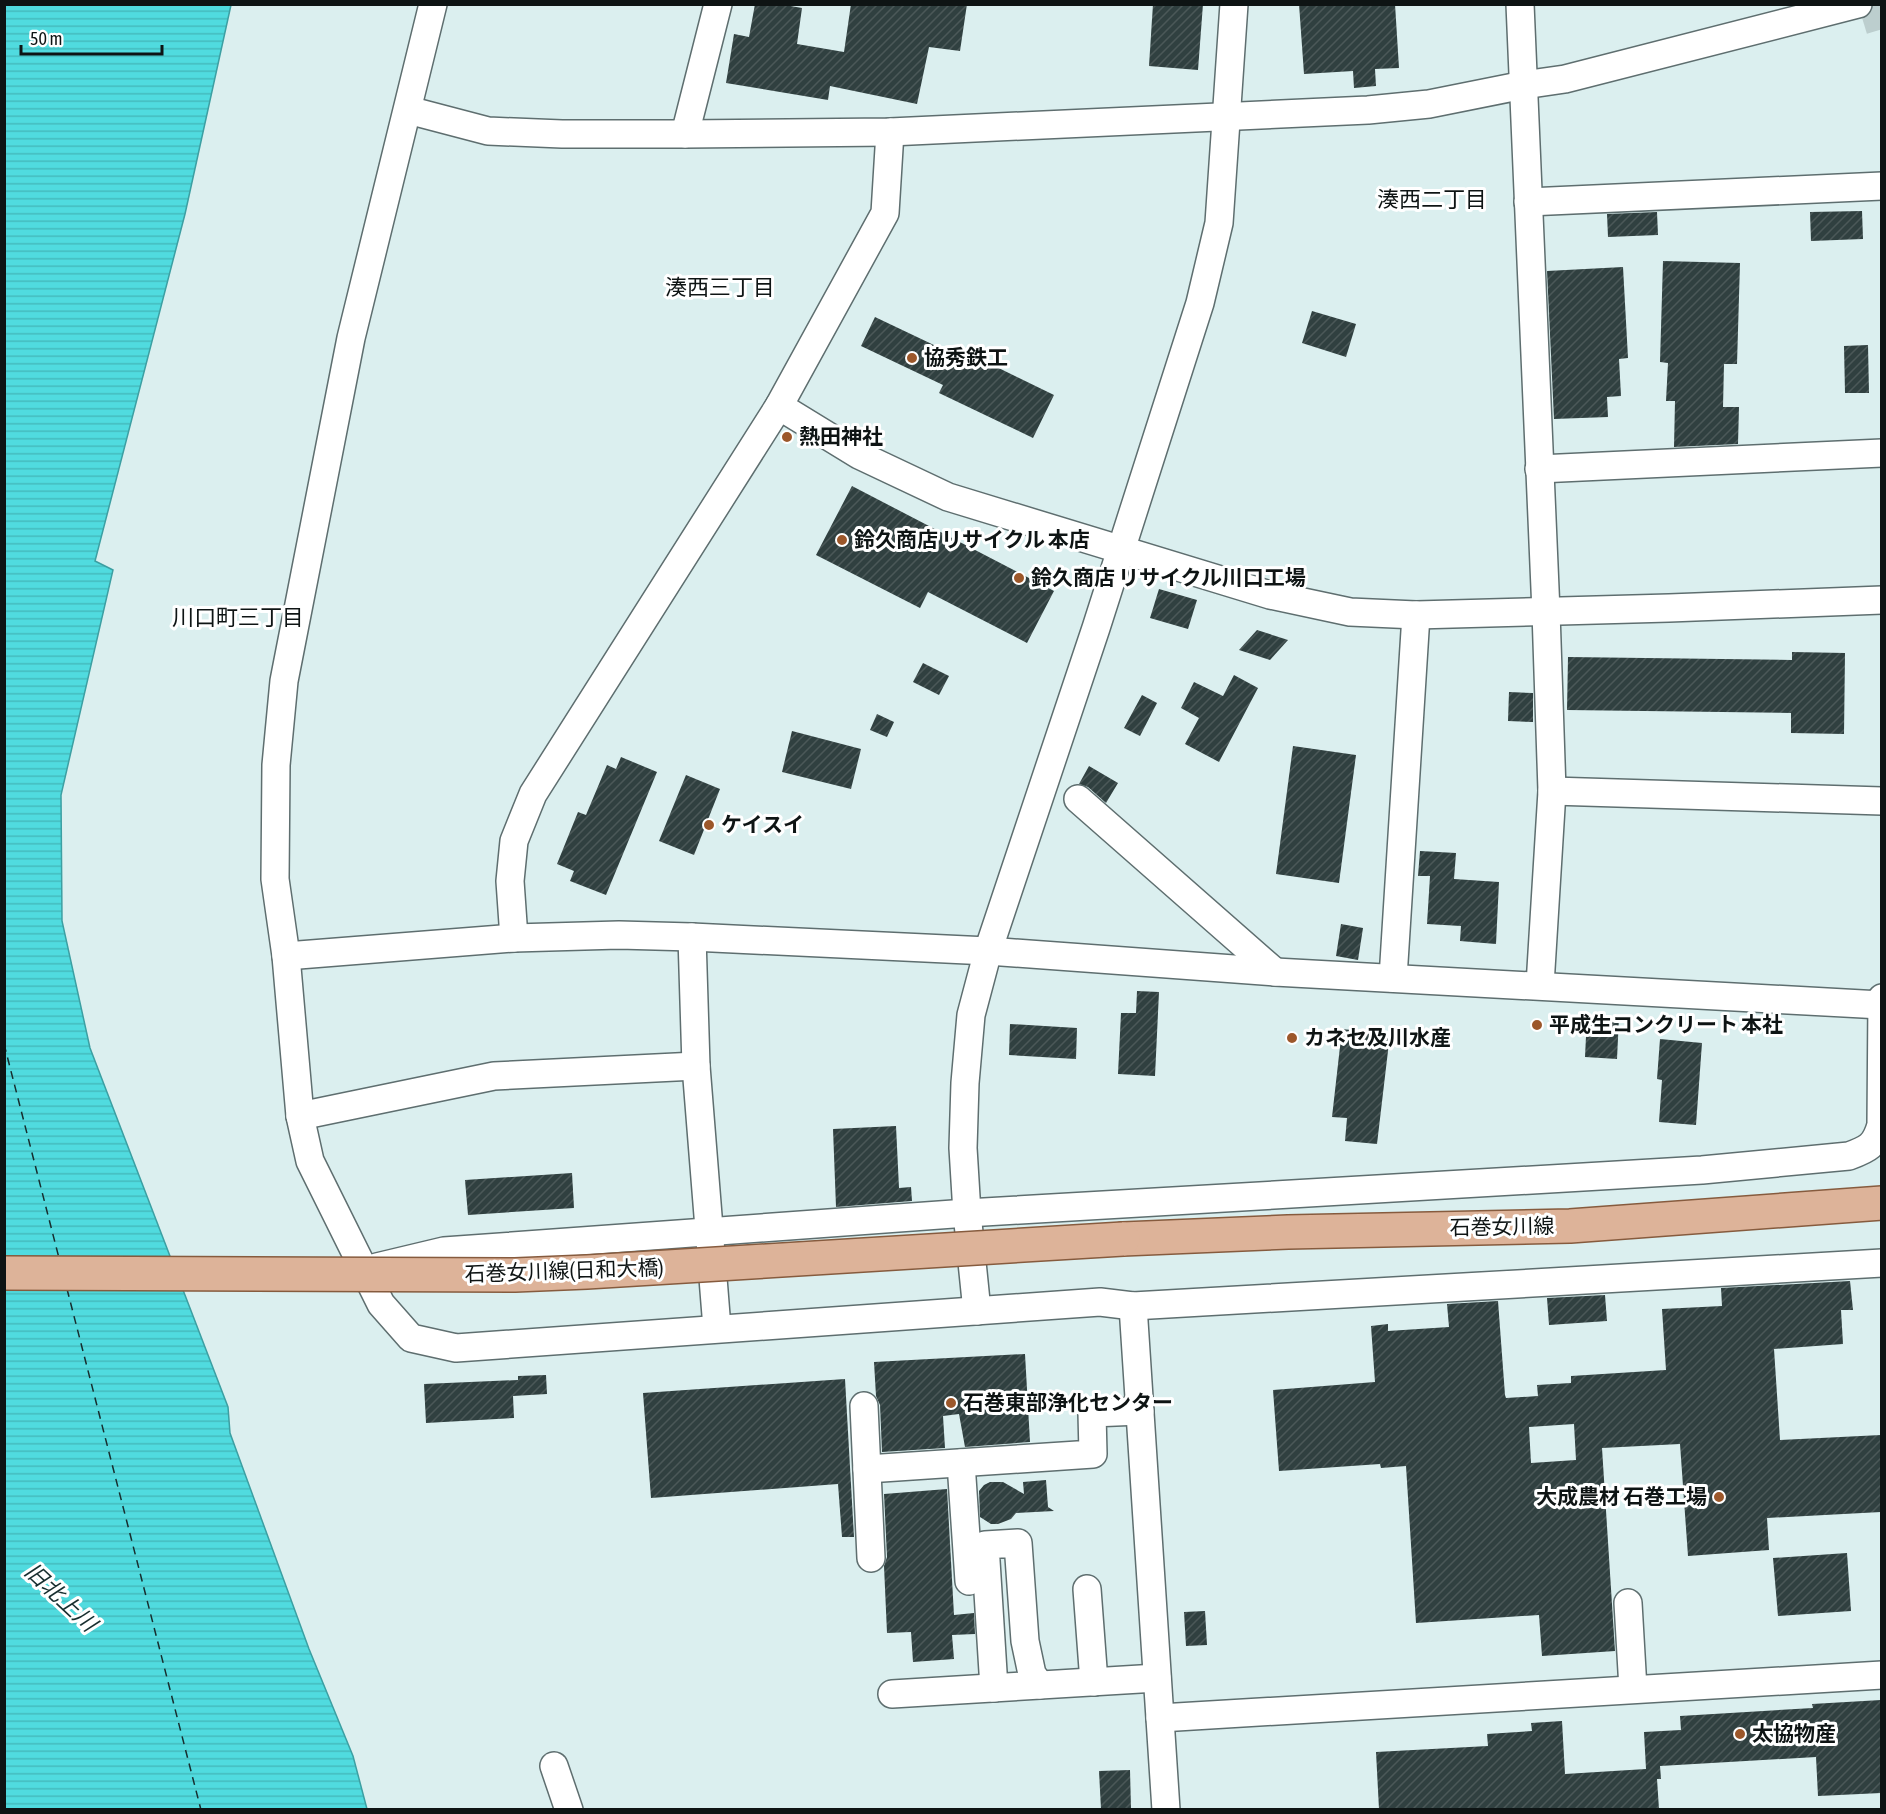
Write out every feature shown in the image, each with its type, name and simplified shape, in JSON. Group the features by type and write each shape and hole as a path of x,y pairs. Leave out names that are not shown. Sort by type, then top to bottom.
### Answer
{"main road":[{"name":"石巻女川線","path":"1123,1239 1288,1232 1570,1226 1881,1203"},
{"name":"石巻女川線(日和大橋)","path":"4,1273 480,1275 567,1273 1123,1239"}],"street":[{"path":"433,4 351,338 284,681 276,765 275,879 286,956 300,1116 310,1161 381,1304 411,1338 456,1348 1100,1302 1133,1306 1881,1263"},
{"path":"685,134 718,4"},
{"path":"977,1311 963,1148 965,1083 971,1015 988,951 1200,303 1219,222 1234,4"},
{"path":"1520,4 1552,791 1540,985"},
{"path":"408,110 488,131 562,134 890,132 1368,110 1430,104 1565,79 1858,4"},
{"path":"513,938 510,881 514,840 533,794 779,406 885,213 890,132"},
{"path":"1528,202 1881,186"},
{"path":"779,406 859,455 948,497 1281,597 1350,612 1416,615 1881,600"},
{"path":"1539,469 1881,453"},
{"path":"1393,978 1416,615"},
{"path":"1552,791 1881,801"},
{"path":"1078,798 1275,972"},
{"path":"286,956 513,938 619,935 692,937 988,951 1275,972 1881,1005"},
{"path":"692,937 696,1066 717,1328"},
{"path":"364,1270 444,1251 967,1213 1702,1170 1849,1156 1867,1149 1877,1138 1881,1125 1881,998"},
{"path":"300,1116 494,1076 696,1066"},
{"path":"1133,1306 1166,1809"},
{"path":"864,1407 872,1558"},
{"path":"867,1469 1093,1454 1092,1413 1140,1411"},
{"path":"961,1463 985,1688"},
{"path":"985,1688 985,1545 1018,1543 1025,1641 1032,1674 1040,1685"},
{"path":"1087,1590 1094,1682"},
{"path":"1628,1603 1633,1689"},
{"path":"1160,1718 1881,1675"},
{"path":"892,1694 1157,1678"},
{"path":"554,1766 569,1809"}],"water":[{"name":"旧北上川","path":"5,5 231,5 185,214 95,561 113,570 61,795 62,921 90,1048 228,1407 230,1433 309,1649 353,1756 367,1809 5,1810"}],"building":[{"path":"755,4 779,4 802,8 797,44 844,52 851,4 967,4 960,51 929,47 917,104 830,86 828,100 726,83 734,34 749,37"},
{"path":"1153,4 1203,4 1198,70 1149,66"},
{"path":"1299,4 1395,4 1399,68 1375,69 1376,86 1354,88 1353,71 1304,74"},
{"path":"1862,211 1863,239 1811,241 1810,212"},
{"path":"1657,212 1658,235 1608,237 1607,214"},
{"path":"1663,261 1740,263 1737,364 1724,364 1723,407 1739,407 1738,444 1674,447 1675,401 1666,401 1668,363 1660,362"},
{"path":"1623,267 1628,358 1619,359 1621,396 1607,397 1608,417 1554,419 1547,271"},
{"path":"1312,311 1356,324 1346,357 1302,343"},
{"path":"875,317 957,356 960,349 1054,395 1033,438 939,393 943,385 861,346"},
{"path":"1868,345 1869,393 1845,393 1844,346"},
{"path":"852,486 1054,591 1027,643 928,592 920,608 816,555"},
{"path":"1159,589 1197,600 1188,629 1150,618"},
{"path":"1257,630 1288,640 1270,660 1239,650"},
{"path":"1792,652 1845,653 1844,734 1791,733 1791,713 1567,710 1568,657 1792,660"},
{"path":"923,663 949,676 939,695 913,682"},
{"path":"1234,675 1258,688 1219,762 1185,744 1199,718 1181,708 1194,682 1223,696"},
{"path":"1509,692 1533,693 1533,722 1508,721"},
{"path":"1142,695 1157,703 1140,736 1124,728"},
{"path":"877,714 894,722 887,737 870,730"},
{"path":"792,731 861,749 851,789 782,772"},
{"path":"1293,746 1356,755 1339,883 1276,874"},
{"path":"621,757 657,772 606,895 570,881 574,871 557,864 578,812 586,815 607,765 616,769"},
{"path":"1089,766 1118,783 1106,803 1088,787 1079,784"},
{"path":"686,775 720,789 694,855 659,841"},
{"path":"1420,851 1456,853 1454,879 1499,882 1496,944 1460,941 1461,926 1427,924 1430,876 1418,876"},
{"path":"1341,924 1363,928 1358,960 1336,956"},
{"path":"1137,991 1159,992 1155,1076 1118,1074 1121,1013 1136,1013"},
{"path":"1587,1016 1619,1017 1617,1059 1585,1057"},
{"path":"1010,1024 1077,1028 1076,1059 1009,1055"},
{"path":"1342,1029 1390,1034 1377,1144 1345,1141 1347,1118 1332,1117"},
{"path":"1660,1039 1702,1043 1696,1125 1659,1122 1662,1080 1657,1079"},
{"path":"896,1126 899,1188 911,1187 912,1201 836,1207 833,1129"},
{"path":"572,1173 574,1208 468,1215 465,1180"},
{"path":"1850,1281 1853,1310 1841,1310 1843,1344 1774,1349 1780,1440 1881,1435 1881,1512 1767,1518 1769,1550 1688,1556 1680,1444 1602,1448 1615,1651 1542,1656 1539,1615 1416,1623 1406,1466 1381,1468 1380,1464 1279,1471 1273,1390 1375,1382 1371,1326 1388,1324 1388,1331 1449,1327 1447,1304 1498,1301 1506,1398 1538,1396 1537,1385 1571,1383 1571,1376 1666,1370 1662,1309 1722,1306 1721,1288","holes":["1574,1424 1576,1460 1531,1463 1529,1427"]},
{"path":"1605,1295 1607,1321 1549,1325 1547,1298"},
{"path":"1025,1354 1030,1442 965,1447 959,1414 943,1416 945,1448 882,1452 880,1405 876,1396 874,1362"},
{"path":"546,1375 547,1394 513,1396 514,1418 426,1423 424,1384 518,1380 518,1376"},
{"path":"845,1379 854,1537 842,1537 838,1484 651,1498 643,1393"},
{"path":"1046,1480 1048,1507 1054,1511 1016,1513 1011,1519 998,1524 991,1524 980,1517 979,1491 984,1485 990,1482 1003,1482 1024,1494 1023,1482"},
{"path":"947,1489 954,1615 974,1613 975,1634 952,1635 954,1659 913,1662 911,1632 887,1633 884,1494"},
{"path":"1847,1553 1851,1611 1778,1616 1773,1558"},
{"path":"1205,1611 1207,1645 1186,1646 1184,1612"},
{"path":"1881,1700 1881,1793 1818,1796 1816,1757 1660,1766 1661,1779 1657,1779 1659,1809 1379,1809 1376,1752 1488,1746 1487,1734 1532,1731 1531,1723 1562,1721 1565,1774 1646,1769 1644,1732 1681,1730 1680,1716 1813,1708 1812,1704"},
{"path":"1130,1770 1131,1809 1101,1809 1099,1771"}],"ferry route":[{"path":"4,1044 59,1258"},
{"path":"67,1289 201,1810"}],"tunnel":[{"path":"1872,4 1882,37"}],"place":[{"name":"協秀鉄工","path":"912,358"},
{"name":"熱田神社","path":"787,437"},
{"name":"鈴久商店 リサイクル 本店","path":"842,540"},
{"name":"鈴久商店 リサイクル川口工場","path":"1019,578"},
{"name":"ケイスイ","path":"709,825"},
{"name":"平成生コンクリート 本社","path":"1537,1025"},
{"name":"カネセ及川水産","path":"1292,1038"},
{"name":"石巻東部浄化センター","path":"951,1403"},
{"name":"大成農材 石巻工場","path":"1719,1497"},
{"name":"太協物産","path":"1740,1734"}],"district":[{"name":"湊西二丁目","path":"1432,199"},
{"name":"湊西三丁目","path":"720,287"},
{"name":"川口町三丁目","path":"238,617"}]}
